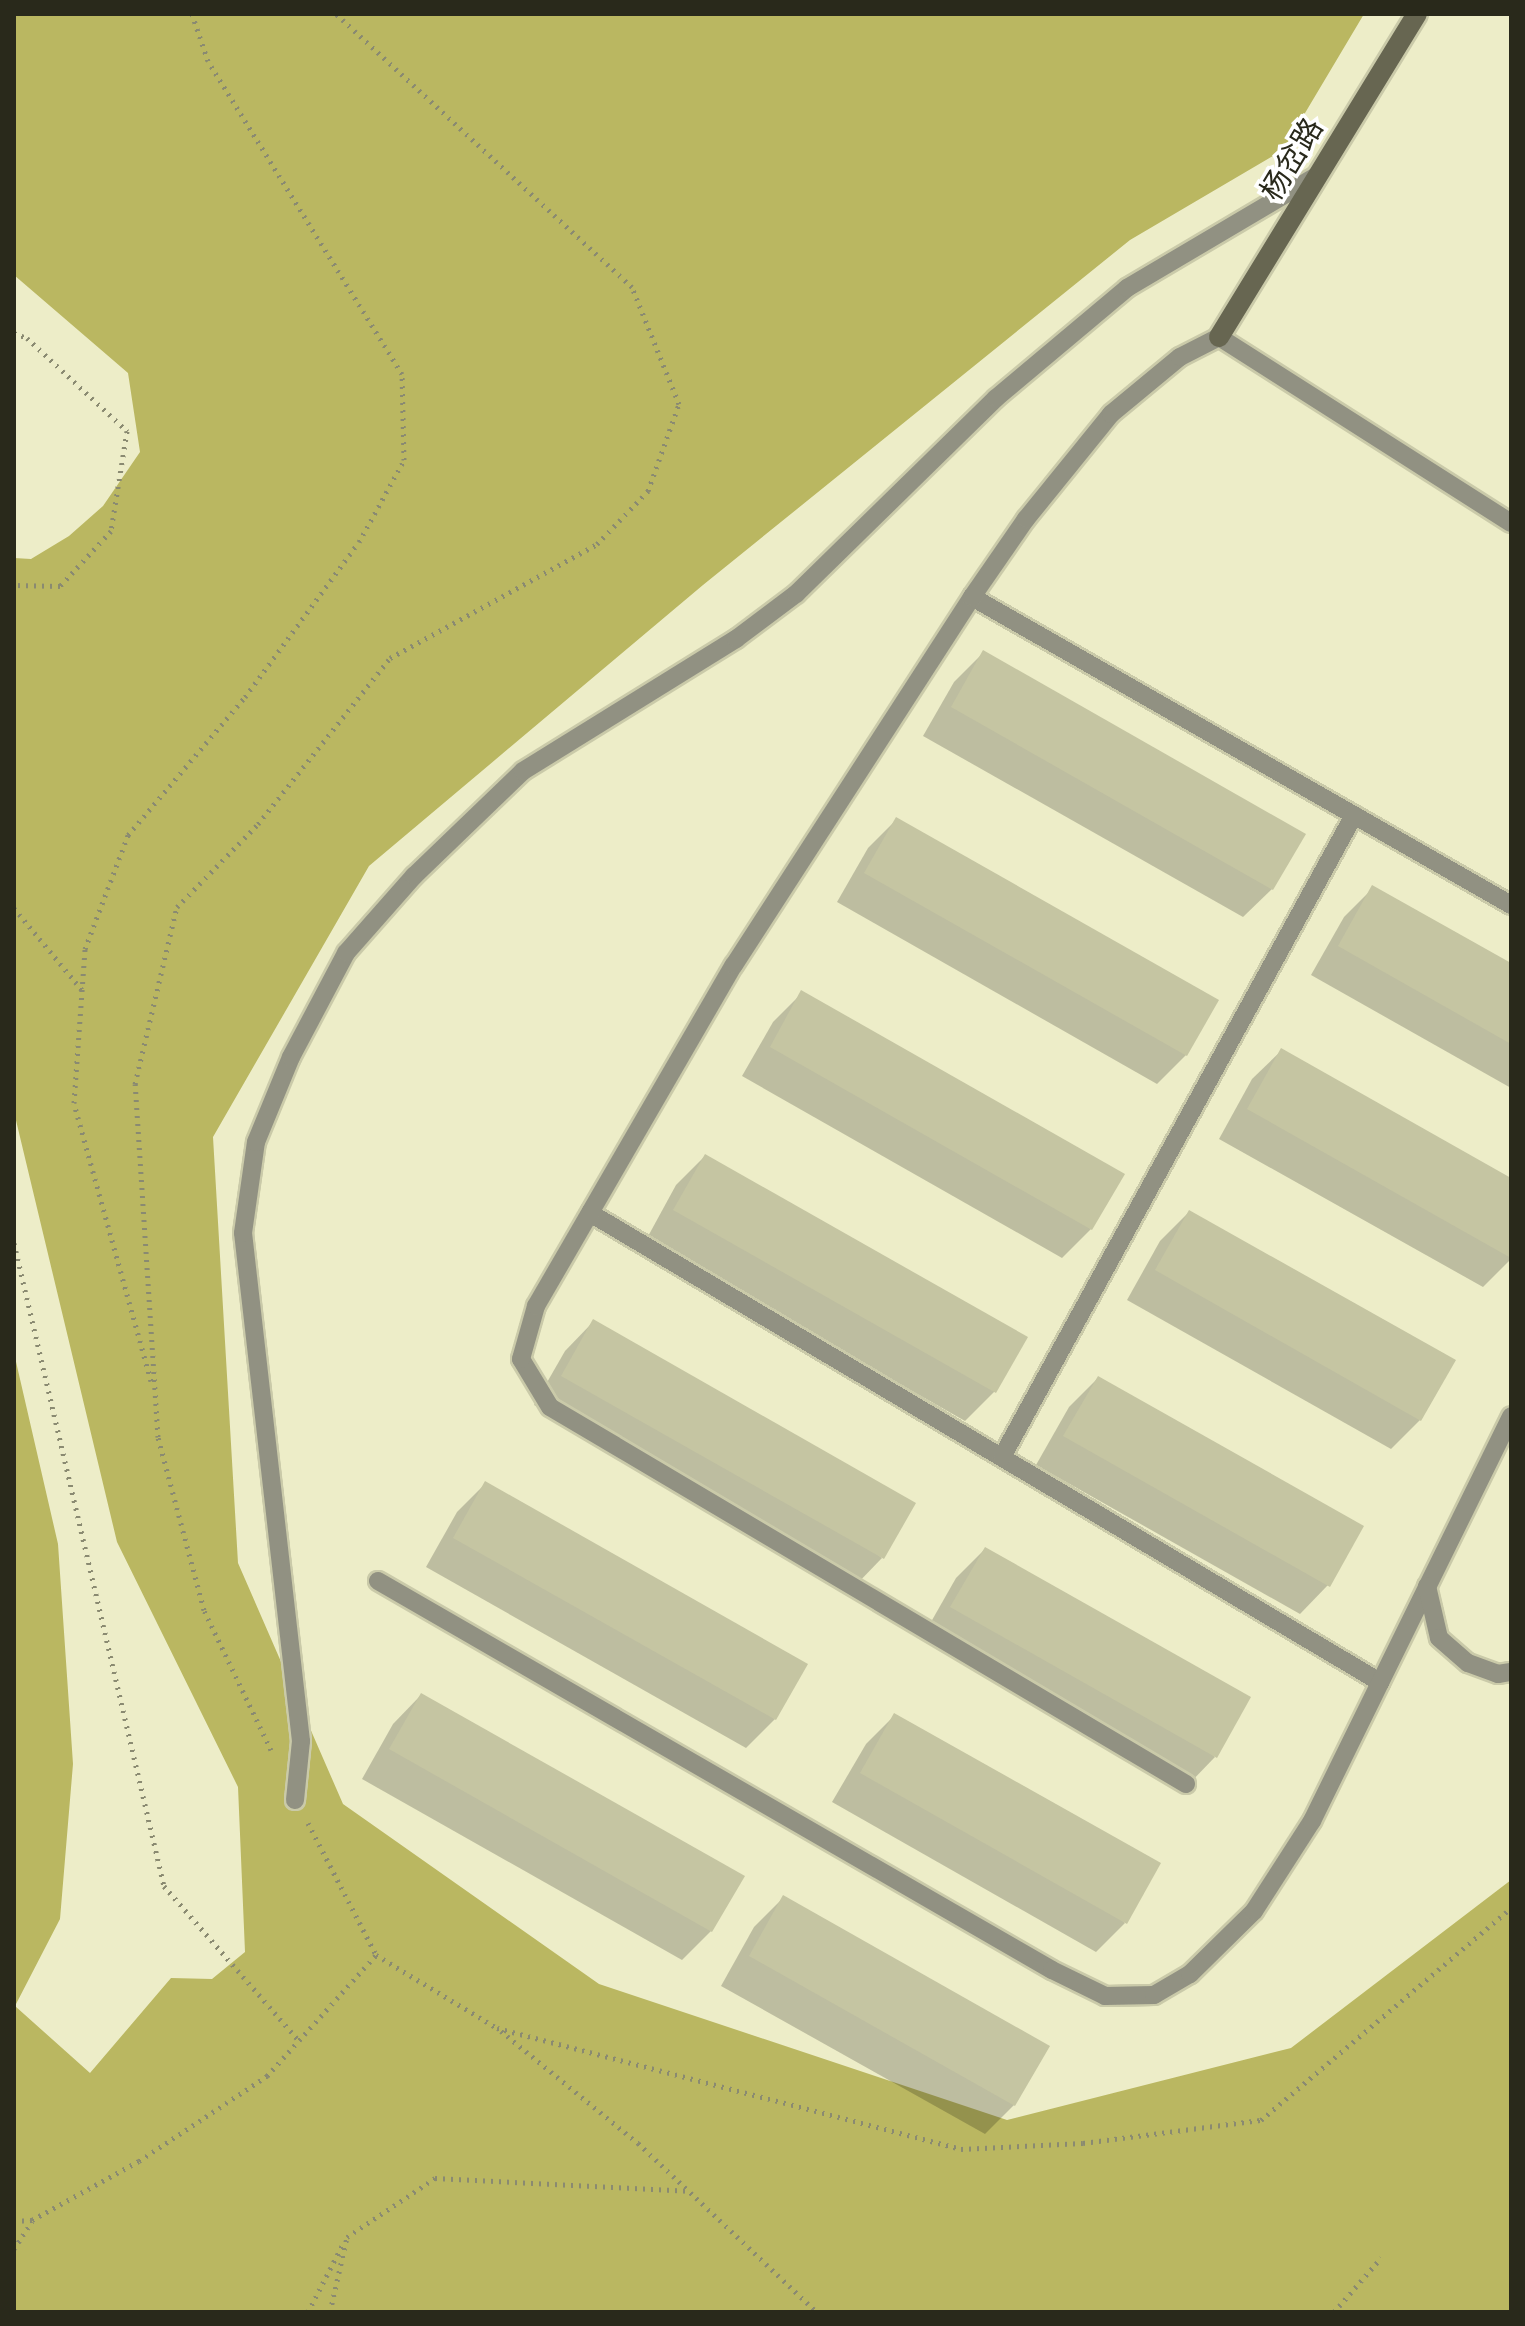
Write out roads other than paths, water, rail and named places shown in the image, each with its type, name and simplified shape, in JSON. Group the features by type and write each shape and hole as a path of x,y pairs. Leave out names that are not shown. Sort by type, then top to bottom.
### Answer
{"street":[{"name":"杨岔路","path":"1219,337 1417,14"}],"lane":[{"path":"295,1800 301,1741 243,1233 256,1142 291,1057 346,953 414,876 523,771 736,639 796,594 996,398 1127,288 1318,175"},
{"path":"1186,1784 550,1407 521,1359 536,1306 734,965 972,597 1026,519 1111,414 1180,357 1219,337 1511,523"},
{"path":"972,597 1511,905"},
{"path":"1002,1457 1354,815"},
{"path":"590,1213 1380,1682"},
{"path":"378,1581 1105,1996 1154,1995 1190,1974 1254,1911 1312,1821 1511,1416"},
{"path":"1427,1586 1439,1638 1468,1663 1498,1674 1511,1672"}]}
